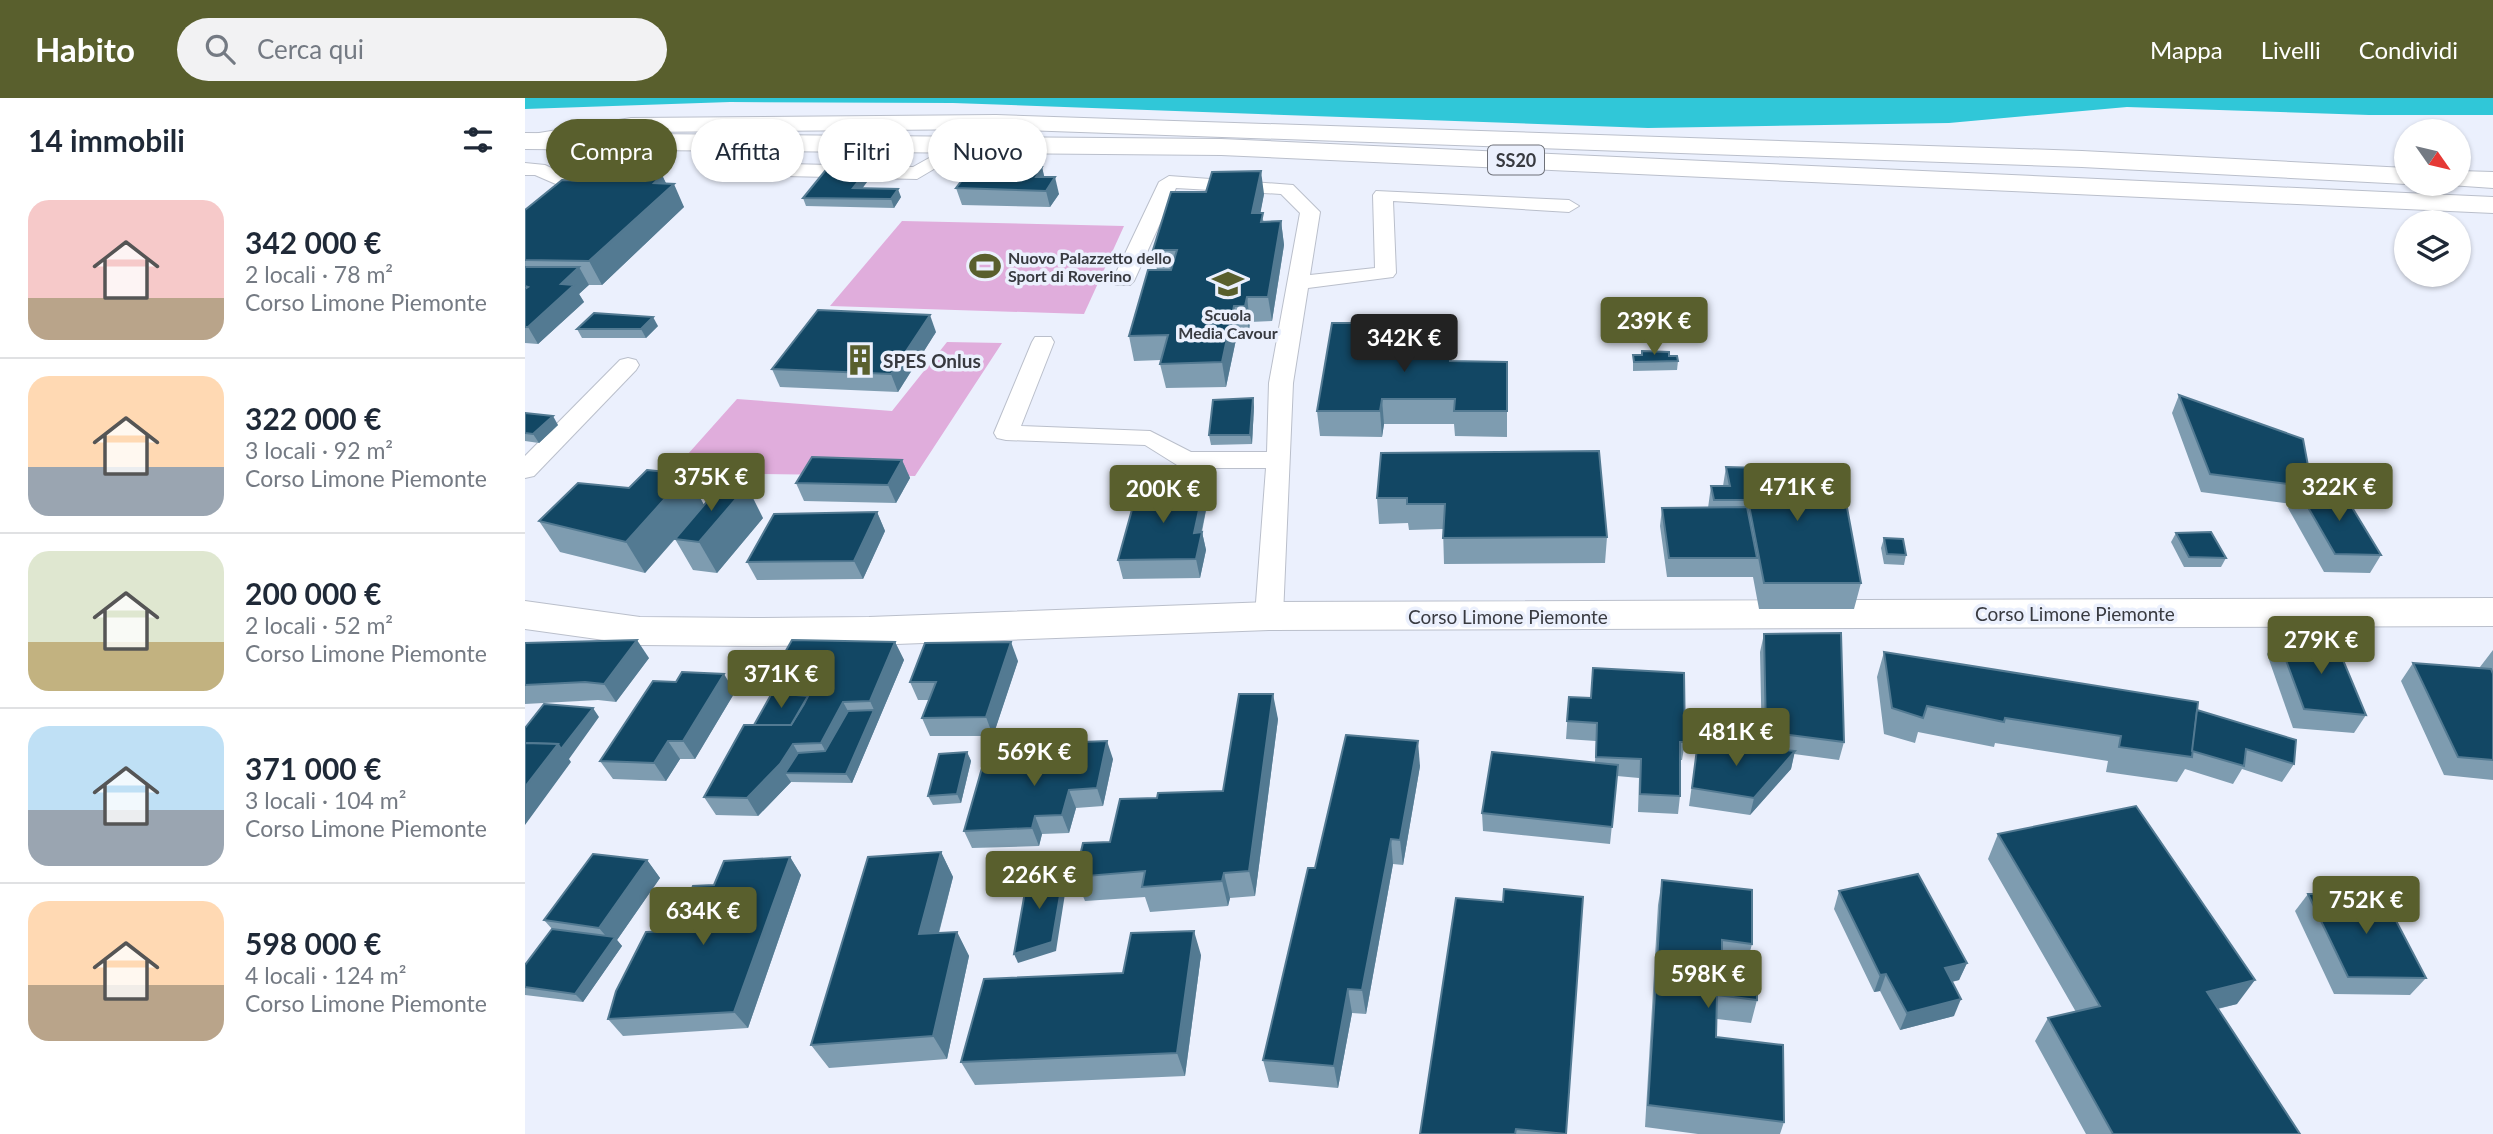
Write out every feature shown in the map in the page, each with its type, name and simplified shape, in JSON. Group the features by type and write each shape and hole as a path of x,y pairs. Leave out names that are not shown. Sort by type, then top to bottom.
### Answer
{"main road":[{"path":"532,141 631,125 996,122 2082,159 2394,175"},
{"name":"SS20","path":"532,141 1221,147 2493,205"},
{"path":"2471,179 2493,180"},
{"name":"Corso Limone Piemonte","path":"525,615 640,631 753,632 869,631 1269,616 2493,612"}],"lane":[{"path":"525,169 538,169 546,173"},
{"path":"1123,281 1169,182 1286,189 1310,212 1281,383 1269,616"},
{"path":"1298,283 1386,273 1383,195 1569,206"},
{"path":"1042,342 1006,433 1150,438 1186,460 1279,460"},
{"path":"525,470 628,365"}],"shaded area":[{"name":"Nuovo Palazzetto dello Sport di Roverino","path":"902,221 1124,226 1084,314 830,306"},
{"path":"947,342 1002,343 915,476 671,473 737,399 892,411"}],"water":[{"path":"525,98 2493,98 2493,115 2369,115 2127,107 1949,123 1648,128 953,103 730,102 525,109"}],"building":[{"name":"Scuola Media Cavour","path":"1261,171 1252,213 1263,213 1261,222 1281,221 1268,297 1247,297 1245,306 1234,306 1222,362 1160,364 1168,335 1129,336 1148,270 1171,270 1177,250 1153,250 1171,192 1206,192 1212,172"},
{"path":"1047,177 1055,177 1046,191 956,188 961,182 1047,182"},
{"path":"818,180 818,182 858,182 853,188 898,189 891,199 803,198"},
{"path":"560,182 674,184 589,261 525,260 525,210"},
{"path":"525,267 579,267 561,284 574,285 528,327 525,327 525,289 528,287 525,286"},
{"path":"818,310 930,315 891,374 772,369"},
{"path":"594,313 653,317 641,329 577,329"},
{"path":"1332,323 1382,323 1379,344 1451,344 1450,361 1507,362 1507,411 1454,411 1455,399 1382,399 1380,411 1317,411"},
{"path":"1642,351 1669,352 1669,356 1677,356 1678,361 1634,362 1633,355 1642,355"},
{"path":"2179,395 2303,439 2312,487 2210,474"},
{"path":"1253,398 1250,435 1209,435 1213,400"},
{"path":"525,413 553,416 533,434 525,433"},
{"path":"1599,451 1607,537 1443,538 1445,504 1407,504 1407,498 1377,498 1381,453"},
{"path":"812,457 902,460 888,485 796,483"},
{"path":"1726,467 1840,470 1861,583 1764,583 1748,500 1714,500 1711,486 1730,486"},
{"path":"647,470 687,474 626,542 539,521 578,483 629,488"},
{"path":"722,484 747,486 699,542 675,539"},
{"path":"1204,487 1194,533 1202,532 1196,559 1118,560 1138,488"},
{"path":"2298,490 2342,491 2381,555 2335,554"},
{"path":"1747,507 1757,558 1669,558 1662,508"},
{"path":"877,512 854,561 747,562 774,514"},
{"path":"2211,532 2226,558 2189,557 2176,533"},
{"path":"1884,538 1903,539 1906,555 1887,554"},
{"path":"1841,633 1844,742 1766,732 1764,634"},
{"path":"2277,636 2335,641 2366,715 2304,709"},
{"path":"637,640 604,684 585,682 525,685 525,643"},
{"path":"792,640 895,642 870,701 843,702 821,743 793,744 780,764 747,798 704,797 744,725 791,725 804,704 812,687 767,684"},
{"path":"1011,642 986,717 922,718 936,682 910,682 925,643"},
{"path":"1884,652 2198,702 2192,757 2119,747 2121,736 2005,718 2004,722 1927,706 1923,718 1892,708"},
{"path":"2413,663 2491,669 2493,760 2458,757"},
{"path":"1593,668 1684,673 1685,742 1680,742 1680,796 1640,794 1641,759 1596,757 1597,723 1567,721 1569,697 1591,698"},
{"path":"682,672 724,674 683,741 668,741 654,763 600,761 653,681 676,682"},
{"path":"772,693 808,696 791,725 754,725"},
{"path":"1239,694 1273,694 1249,871 1224,873 1222,881 1142,887 1145,871 1075,877 1083,843 1110,842 1120,799 1157,798 1158,793 1223,791"},
{"path":"544,704 593,708 561,749 558,744 525,743 525,728"},
{"path":"874,710 846,774 785,773 798,753 825,751 848,711"},
{"path":"2197,710 2296,740 2294,764 2246,749 2244,766 2192,751"},
{"path":"1346,735 1418,741 1400,840 1391,839 1362,990 1348,989 1334,1066 1263,1060 1308,868 1315,868"},
{"path":"1107,741 1097,788 1069,790 1062,815 1035,816 1032,828 964,831 982,768 1050,766 1056,743"},
{"path":"1698,741 1795,751 1754,798 1692,788"},
{"path":"525,743 558,744 525,787"},
{"path":"967,752 957,794 928,796 939,754"},
{"path":"1492,752 1618,765 1612,827 1482,813"},
{"path":"2136,806 2255,980 2207,992 2300,1134 2113,1134 2048,1018 2100,1006 1998,834"},
{"path":"941,852 919,934 957,932 933,1036 811,1045 868,857"},
{"path":"593,854 647,860 599,928 544,920"},
{"path":"790,857 734,1012 608,1019 616,991 646,932 675,931 693,886 714,885 724,861"},
{"path":"1064,872 1052,942 1014,954 1028,875"},
{"path":"1918,874 1967,963 1945,968 1961,999 1907,1013 1886,974 1880,975 1839,891"},
{"path":"1662,880 1752,890 1752,944 1722,940 1722,960 1757,964 1757,1000 1717,995 1716,1037 1783,1045 1784,1122 1648,1105"},
{"path":"1504,889 1583,897 1566,1134 1516,1129 1515,1134 1420,1134 1456,898 1503,902"},
{"path":"2308,894 2382,894 2426,978 2348,977"},
{"path":"552,929 615,937 575,994 525,987 525,965"},
{"path":"1194,931 1177,1053 961,1062 984,979 1123,973 1131,933"}],"place":[{"name":"Nuovo Palazzetto dello Sport di Roverino","path":"985,266"},
{"name":"Scuola Media Cavour","path":"1228,284"},
{"name":"SPES Onlus","path":"860,360"}]}
